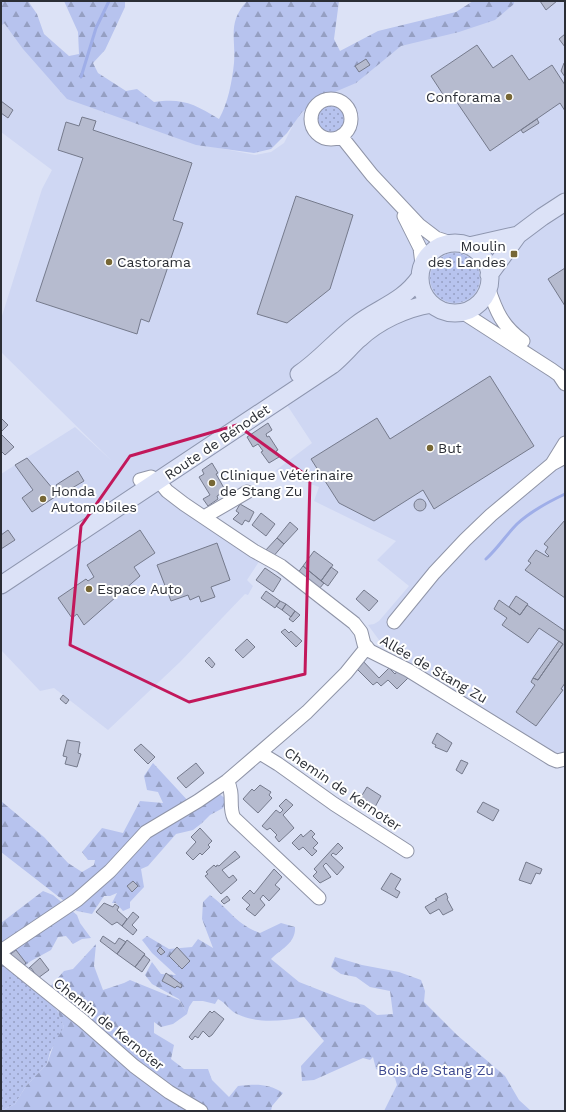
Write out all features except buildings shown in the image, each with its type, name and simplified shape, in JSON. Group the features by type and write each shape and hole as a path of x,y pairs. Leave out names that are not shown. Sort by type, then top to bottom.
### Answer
{"main road":[{"path":"518,235 469,246 451,243 434,250 421,271 421,287 425,296 432,304 446,311 462,312 479,303 489,281 518,235 565,202"},
{"path":"469,246 483,258 489,281"},
{"name":"Route de Bénodet","path":"1,571 208,436 304,371 360,322 403,297 421,271"},
{"name":"Route de Bénodet","path":"1,585 332,365 368,331 398,314 413,308 432,304"}],"street":[{"path":"341,136 386,191 413,231 420,248 421,271"},
{"path":"386,191 431,235 451,243"},
{"path":"489,281 501,321 507,328 552,362 565,375"},
{"path":"462,312 552,370 565,384"},
{"path":"140,480 151,477 159,481 160,474 198,448 208,436"},
{"path":"552,464 565,443"},
{"path":"394,622 434,573 491,515 552,464 565,457"},
{"name":"Allée de Stang Zu","path":"159,481 172,494 204,517 254,551 281,566 354,623 363,635 364,642 367,647 376,655 408,670 552,759 557,761 565,759"},
{"path":"204,517 246,492"},
{"name":"Chemin de Kernoter","path":"1,951 77,900 110,871 146,832 198,801 227,781 325,695 367,647"},
{"name":"Chemin de Kernoter","path":"260,753 334,804 407,851"},
{"path":"227,781 232,792 232,812 234,818 319,898"},
{"name":"Chemin de Kernoter","path":"1,955 83,1021 134,1066 169,1092 201,1111"}],"highlighted area":[{"path":"237,425 310,478 305,674 189,702 70,645 81,526 130,456"}],"shaded area":[{"path":"491,1 565,1 565,754 557,757 390,651 382,644 368,625 379,621 409,586 377,560 396,541 314,501 319,487 275,471 312,443 287,405 160,490 260,560 247,580 253,586 248,595 245,594 180,662 108,730 54,688 40,691 1,650 1,474 75,427 112,461 1,352 1,319 42,189 52,170 1,132 1,4 48,69 214,147 255,155 271,152 284,143 302,107 325,83"}],"green space":[{"path":"1,1 28,1 37,14 44,34 69,56 79,54 78,32 64,1 125,1 125,7 105,50 93,63 98,73 126,91 137,89 154,102 173,101 188,103 219,119 227,99 232,78 235,24 237,16 247,1 339,1 334,39 340,51 378,31 456,12 473,1 514,1 514,4 495,20 459,32 401,46 356,83 323,97 302,112 287,133 271,149 254,153 196,145 67,99 23,49 4,23 1,26"},
{"path":"331,106 341,110 345,120 341,130 331,134 321,130 317,120 321,110"},
{"path":"450,253 460,253 473,260 480,273 480,283 473,296 460,303 450,303 441,299 434,292 430,283 430,273 434,264 441,257"},
{"path":"153,763 190,803 218,793 226,799 223,808 210,815 193,830 176,834 148,866 141,869 144,887 130,902 130,908 123,911 116,903 112,903 117,893 110,896 104,896 92,914 77,911 1,852 1,801 44,837 68,863 82,872 94,865 95,860 88,860 82,852 102,828 123,833 140,801 163,803 158,792 147,790 144,776"},
{"path":"43,891 53,895 77,915 80,923 91,938 82,939 73,944 66,936 58,937 51,950 31,961 1,983 1,923"},
{"name":"Bois de Stang Zu","path":"210,895 245,926 252,930 260,933 281,923 295,927 295,933 290,942 271,959 299,982 350,1002 364,1005 377,1015 393,1014 390,991 370,987 356,977 341,974 331,967 335,957 362,965 399,972 421,980 425,991 424,1002 457,1035 505,1076 519,1100 531,1111 384,1111 397,1085 395,1078 376,1069 373,1057 370,1060 363,1058 314,1080 302,1081 301,1066 324,1041 304,1017 270,1021 253,1019 235,1013 218,999 215,1004 203,1001 193,1001 187,1014 179,999 152,984 145,975 152,962 161,974 176,975 152,953 142,940 147,936 169,949 192,947 198,939 213,948 202,919 203,902"},
{"path":"96,944 94,966 103,990 130,980 179,1000 187,1014 173,1024 161,1027 154,1022 154,1033 174,1045 171,1059 184,1069 208,1069 212,1080 229,1097 238,1086 261,1085 272,1087 283,1093 272,1106 271,1111 1,1111 15,1104 26,1086 47,1064 55,1041 64,1027 50,987 64,971 73,969"},
{"path":"7,960 57,1010 64,1027 50,1052 47,1064 26,1086 15,1104 1,1111 1,964"}],"waterway":[{"path":"81,77 96,28 109,1"},
{"path":"486,559 522,519 552,500 565,494"}],"place":[{"name":"Conforama","path":"509,97"},
{"name":"Moulin des Landes","path":"514,254"},
{"name":"Castorama","path":"109,262"},
{"name":"But","path":"430,448"},
{"name":"Clinique Vétérinaire de Stang Zu","path":"212,483"},
{"name":"Honda Automobiles","path":"43,499"},
{"name":"Espace Auto","path":"89,589"}]}
